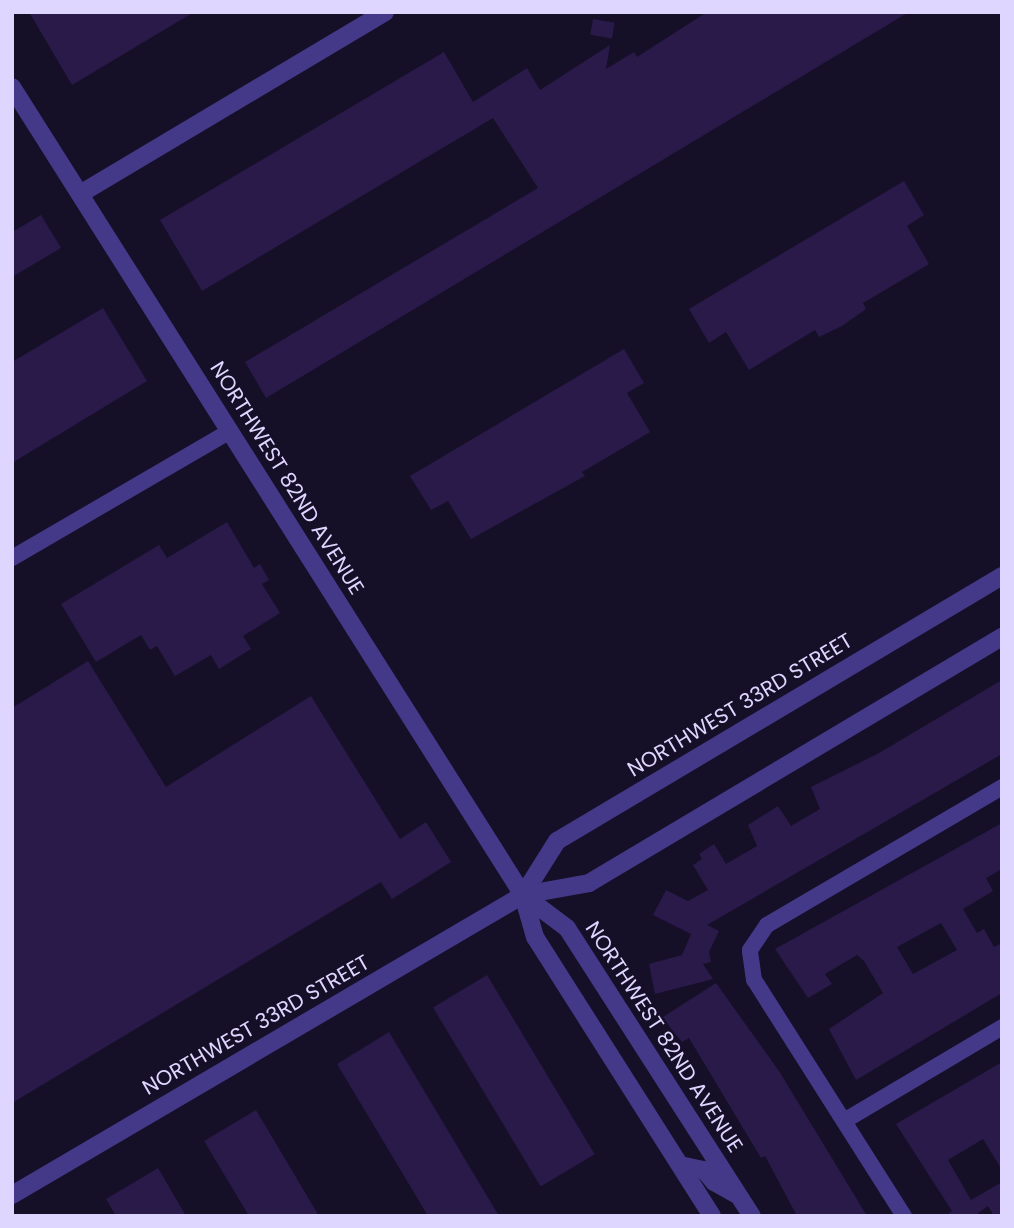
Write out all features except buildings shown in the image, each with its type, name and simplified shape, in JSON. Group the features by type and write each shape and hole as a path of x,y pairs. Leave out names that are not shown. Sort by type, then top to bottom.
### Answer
{"street":[{"path":"80,194 385,12"},
{"name":"NORTHWEST 82ND AVENUE","path":"12,86 523,895 535,937 712,1216"},
{"path":"12,558 230,431"},
{"name":"NORTHWEST 33RD STREET","path":"523,895 557,841 1002,576"},
{"name":"NORTHWEST 33RD STREET","path":"12,1195 523,895 589,883 1002,637"},
{"path":"904,1216 754,980 750,950 767,925 1002,786"},
{"name":"NORTHWEST 82ND AVENUE","path":"523,895 567,928 752,1216"},
{"path":"844,1121 1002,1027"},
{"path":"680,1165 704,1170 714,1182 739,1195"}]}
